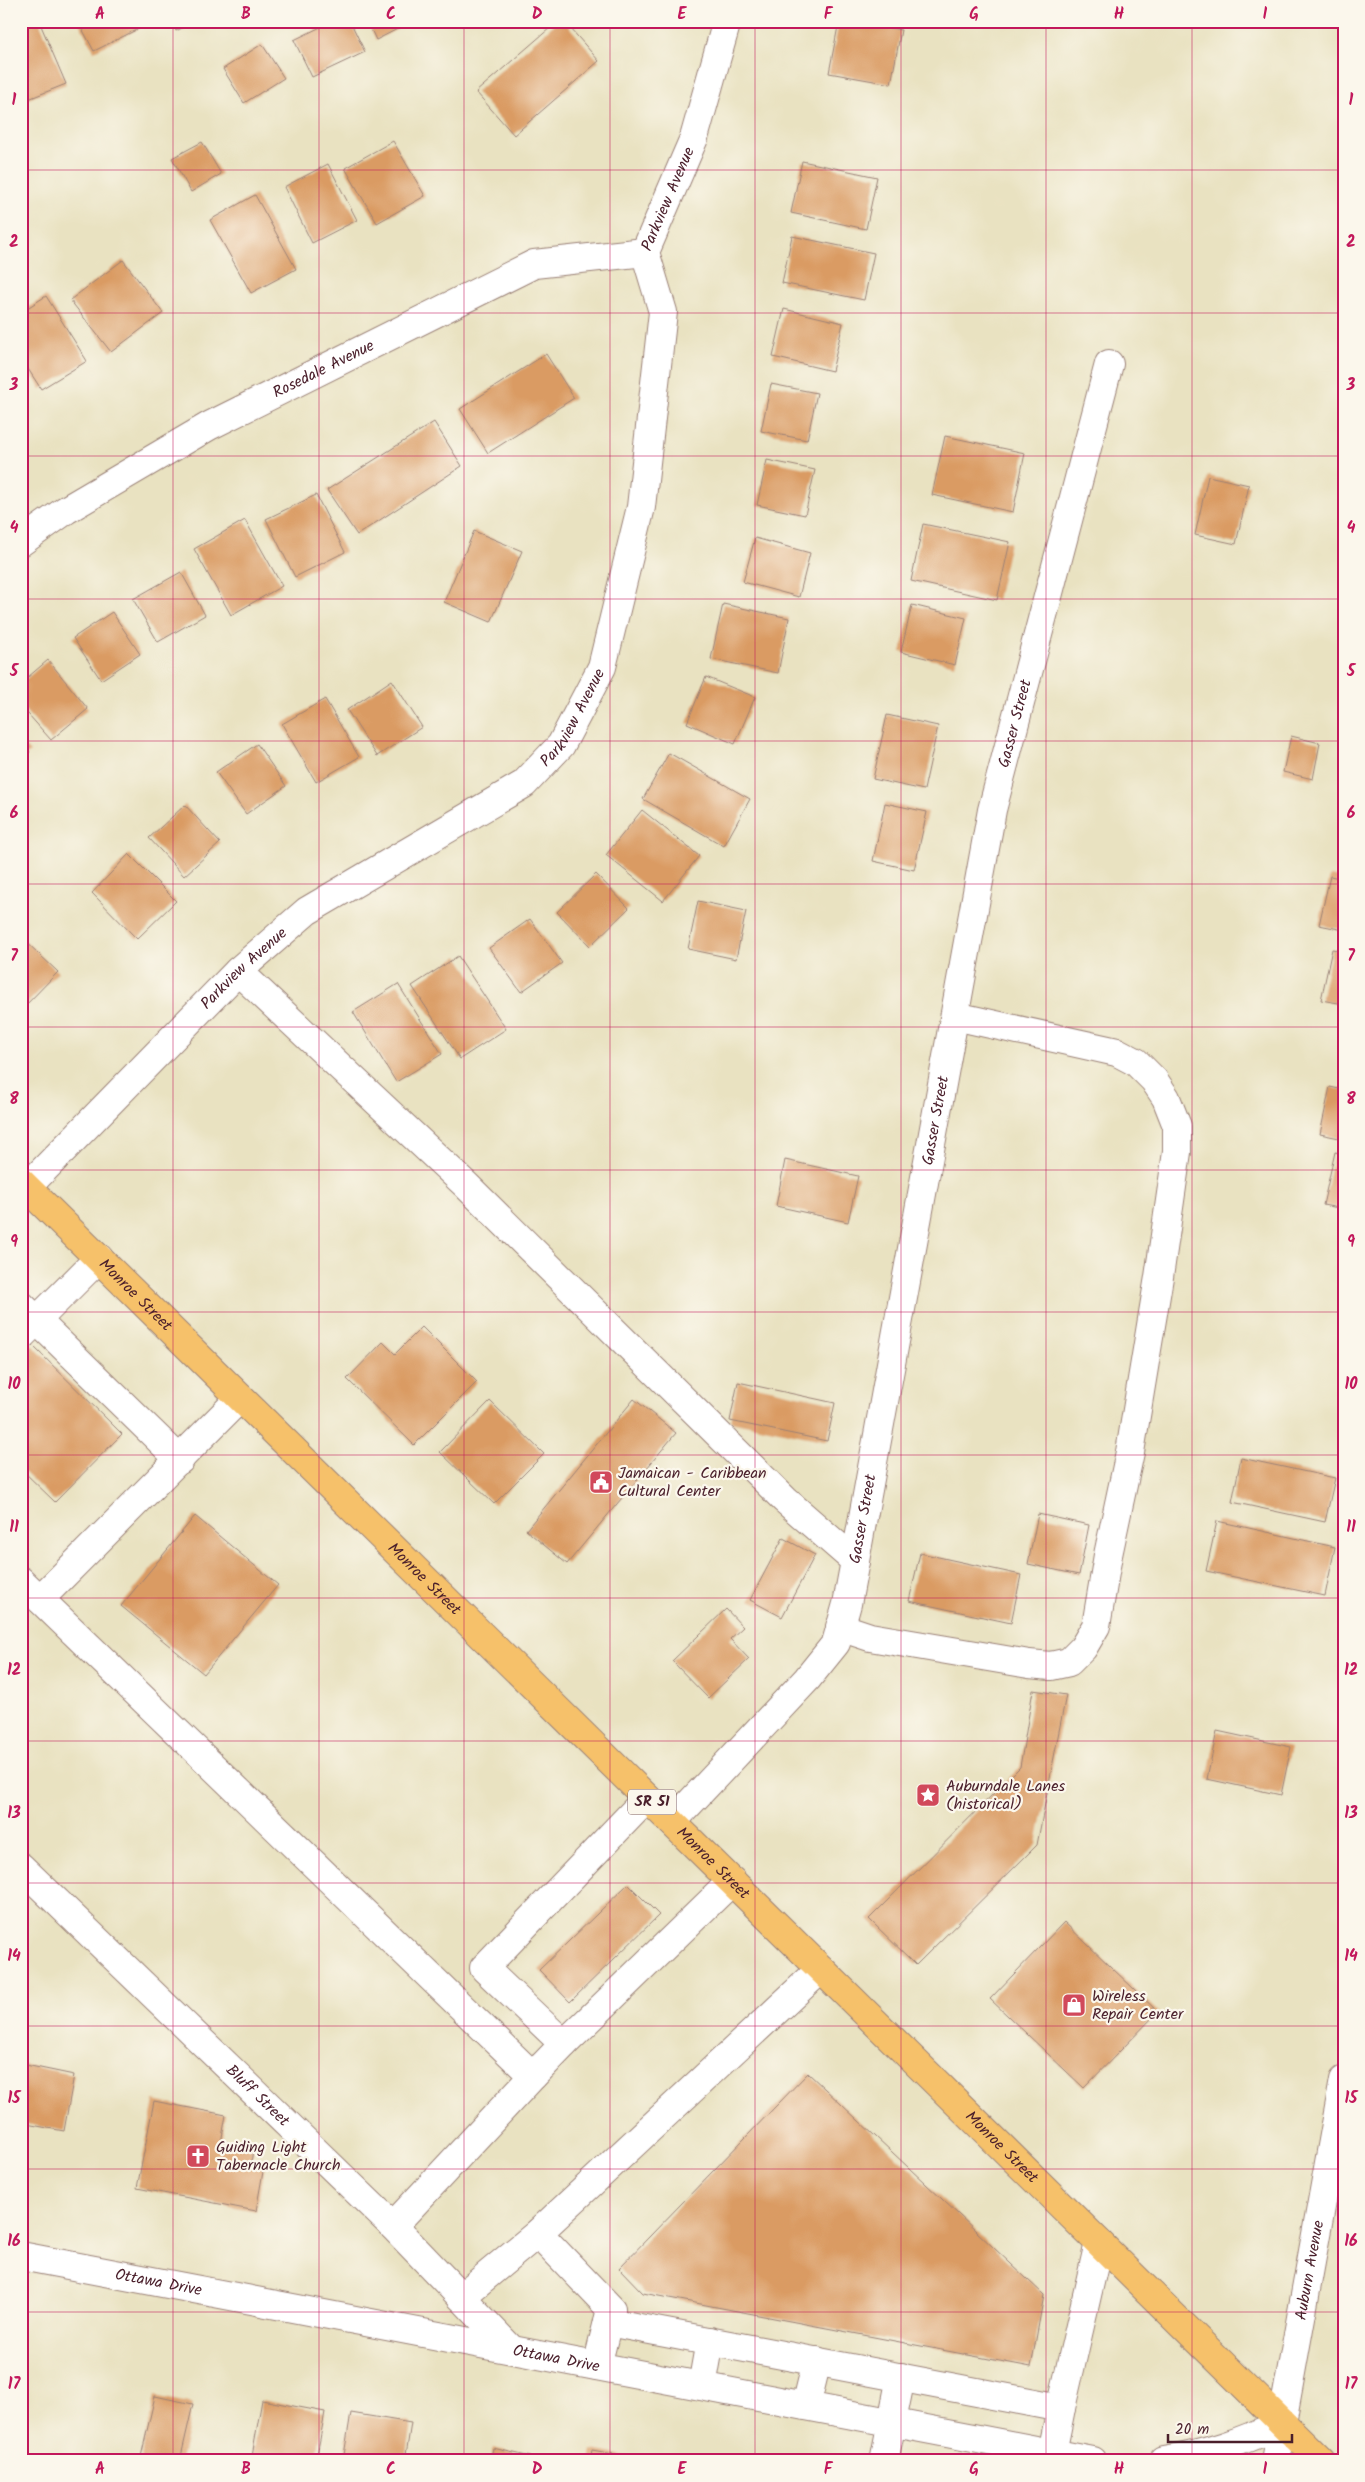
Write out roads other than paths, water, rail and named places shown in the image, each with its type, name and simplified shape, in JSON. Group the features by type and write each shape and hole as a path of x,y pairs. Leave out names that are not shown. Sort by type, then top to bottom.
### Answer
{"main road":[{"name":"Monroe Street","path":"24,1184 1321,2461"}],"street":[{"name":"Parkview Avenue","path":"24,1184 238,971 307,911 524,784 561,745 602,667 641,507 663,312 645,252 694,138 728,21"},
{"name":"Rosedale Avenue","path":"21,542 66,510 209,426 534,264 645,252"},
{"name":"Gasser Street","path":"672,1822 807,1679 836,1643 855,1561 992,810 1109,364"},
{"path":"238,971 466,1185 785,1500 855,1561"},
{"path":"840,1627 870,1637 1029,1664 1051,1666 1069,1662 1083,1648 1096,1626 1108,1555 1130,1452 1159,1277 1176,1152 1177,1126 1166,1098 1154,1080 1136,1062 1117,1052 955,1016"},
{"path":"99,1258 26,1321 180,1460"},
{"path":"240,1398 180,1460 31,1590 533,2076"},
{"path":"564,2044 484,1968 647,1798"},
{"name":"Bluff Street","path":"21,1867 393,2226 511,2350"},
{"path":"393,2226 564,2044 732,1881"},
{"path":"461,2298 538,2233 821,1969"},
{"name":"Auburn Avenue","path":"1275,2461 1344,2080"},
{"path":"538,2233 611,2309 597,2366"},
{"path":"1052,2453 1099,2243"},
{"name":"Ottawa Drive","path":"21,2256 1092,2461"},
{"path":"608,2322 1061,2408"},
{"path":"702,2386 710,2341"},
{"path":"806,2406 817,2361"},
{"path":"884,2461 901,2377"},
{"path":"1163,2461 1200,2455 1240,2442 1282,2423"}],"place":[{"name":"Jamaican - Caribbean Cultural Center","path":"601,1482"},
{"name":"Auburndale Lanes (historical)","path":"928,1795"},
{"name":"Wireless Repair Center","path":"1074,2005"},
{"name":"Guiding Light Tabernacle Church","path":"198,2156"}]}
